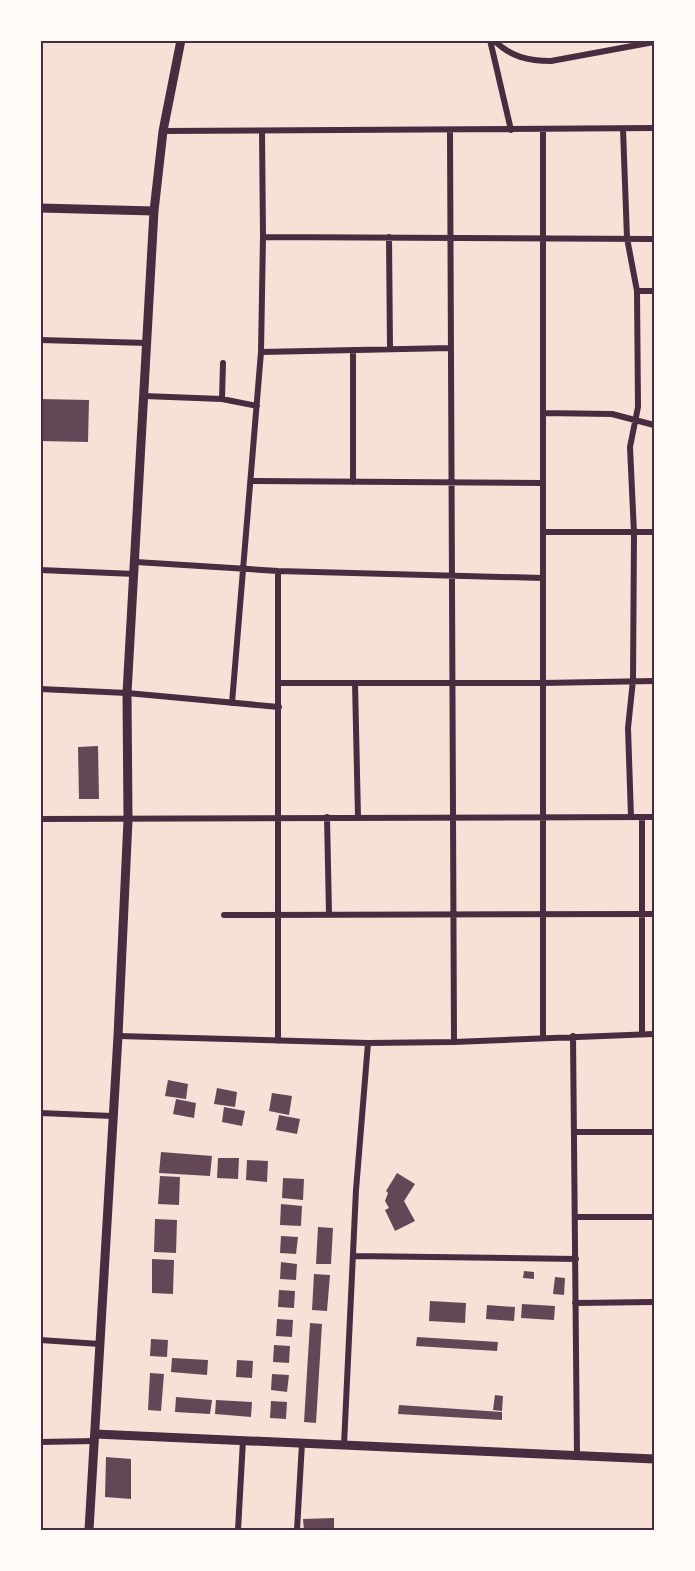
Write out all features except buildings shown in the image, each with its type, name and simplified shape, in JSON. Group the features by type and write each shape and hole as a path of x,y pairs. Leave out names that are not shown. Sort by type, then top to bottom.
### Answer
{"street":[{"path":"89,1530 118,1036 128,819 127,693 154,211 163,131 181,40"},
{"path":"492,40 521,58 534,61 551,61 654,42"},
{"path":"492,40 512,130"},
{"path":"163,131 654,128"},
{"path":"543,129 543,1038"},
{"path":"623,129 627,238 637,291 638,407 630,447 634,533 633,680 628,728 632,817"},
{"path":"232,703 261,352 263,237 261,131"},
{"path":"450,131 454,1042"},
{"path":"40,208 154,211"},
{"path":"263,237 654,238"},
{"path":"389,237 390,349"},
{"path":"637,291 654,291"},
{"path":"40,340 147,342"},
{"path":"261,352 451,348"},
{"path":"353,350 353,482"},
{"path":"222,399 223,363"},
{"path":"144,396 222,399 257,406"},
{"path":"543,413 612,414 654,425"},
{"path":"251,481 543,483"},
{"path":"543,532 654,532"},
{"path":"136,562 278,571 543,578"},
{"path":"40,570 135,574"},
{"path":"278,571 278,1041"},
{"path":"279,683 654,681"},
{"path":"355,683 358,817"},
{"path":"40,689 127,693 279,707"},
{"path":"327,817 329,914"},
{"path":"642,817 642,1034"},
{"path":"40,819 654,817"},
{"path":"224,915 654,914"},
{"path":"118,1036 368,1043 654,1034"},
{"path":"573,1036 577,1455"},
{"path":"344,1445 353,1256 368,1043"},
{"path":"40,1113 112,1116"},
{"path":"574,1132 654,1132"},
{"path":"576,1217 654,1217"},
{"path":"353,1256 576,1259"},
{"path":"575,1303 654,1302"},
{"path":"40,1340 100,1344"},
{"path":"40,1442 95,1438 243,1440 654,1459"},
{"path":"238,1530 243,1440"},
{"path":"297,1530 302,1443"}]}
